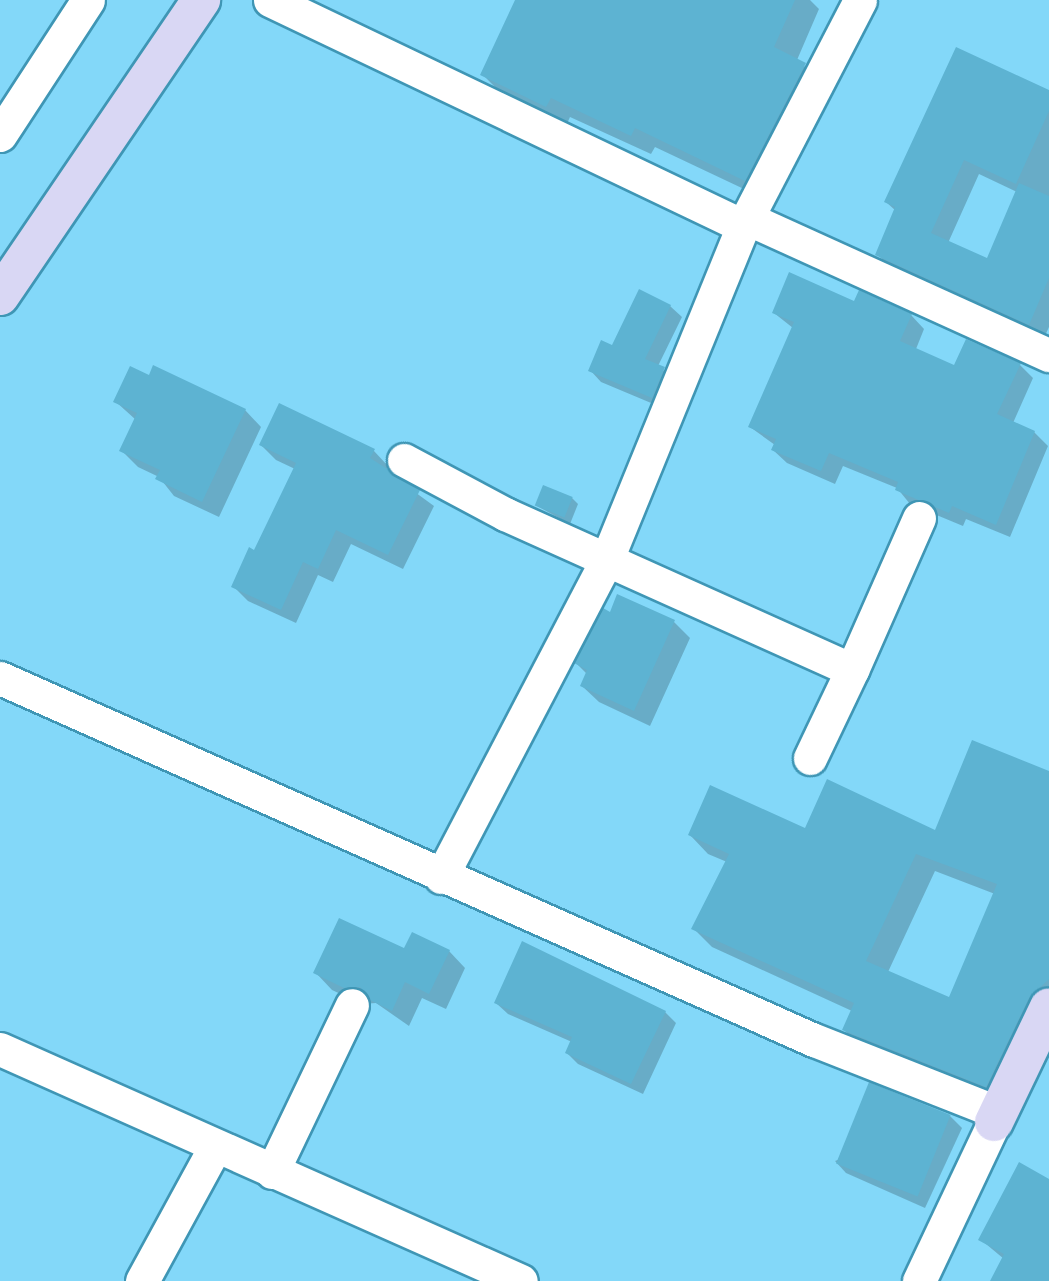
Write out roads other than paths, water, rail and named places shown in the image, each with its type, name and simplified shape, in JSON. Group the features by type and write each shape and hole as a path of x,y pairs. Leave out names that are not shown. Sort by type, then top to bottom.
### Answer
{"street":[{"path":"0,135 88,0"},
{"path":"0,296 201,0"},
{"path":"270,0 743,226"},
{"path":"441,877 607,559 743,226 860,0"},
{"path":"743,226 751,220 1049,355"},
{"path":"404,460 505,514 852,670"},
{"path":"810,758 919,518"},
{"path":"0,678 441,877 996,1118"},
{"path":"272,1172 352,1005"},
{"path":"919,1281 1049,1007"},
{"path":"0,1049 521,1281"},
{"path":"142,1281 215,1147"}]}
